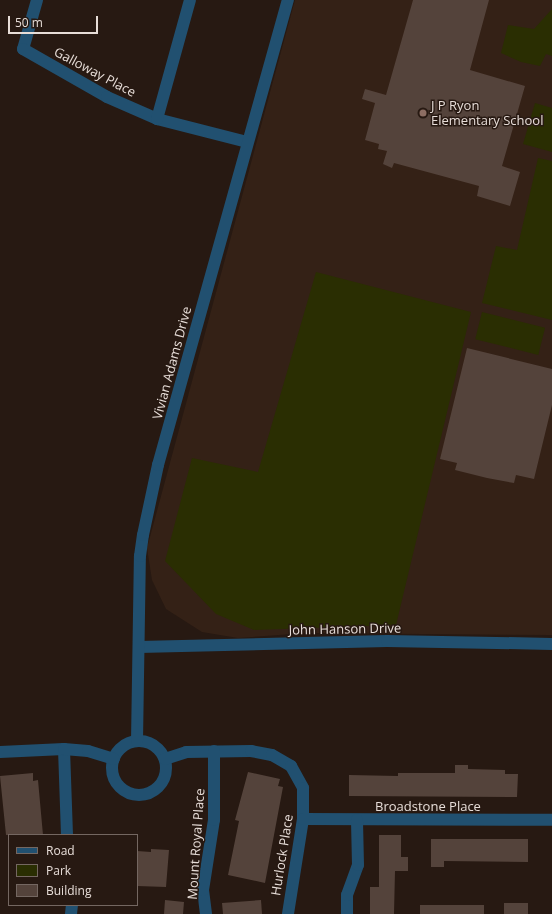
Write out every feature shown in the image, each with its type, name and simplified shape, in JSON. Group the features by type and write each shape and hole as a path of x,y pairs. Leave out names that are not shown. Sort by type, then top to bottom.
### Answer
{"street":[{"name":"Galloway Place","path":"37,0 23,49 108,98 157,119 247,142"},
{"path":"157,119 190,0"},
{"name":"Vivian Adams Drive","path":"137,741 140,556 158,464 288,0"},
{"name":"John Hanson Drive","path":"138,647 387,641 552,644"},
{"path":"137,741 154,745 165,759 166,772 162,784 148,794 140,796 128,793 118,785 112,772 114,758 123,746 137,741"},
{"path":"0,752 64,749 88,751 114,758"},
{"path":"64,749 67,834"},
{"name":"Mount Royal Place","path":"206,914 203,890 214,820 214,751"},
{"name":"Hurlock Place","path":"165,759 186,752 251,751 272,755 292,766 303,788 303,819 288,914"},
{"name":"Broadstone Place","path":"303,819 552,820"},
{"path":"347,914 347,895 358,865 357,820"}],"shaded area":[{"path":"295,0 552,0 552,635 307,633 238,638 202,632 166,609 152,580 147,548"}],"green space":[{"path":"552,9 552,56 546,54 540,66 521,62 501,53 508,25 534,29"},
{"path":"535,103 552,108 552,152 523,144"},
{"path":"538,158 552,161 552,320 482,303 496,246 517,250"},
{"path":"316,272 471,312 396,625 254,630 216,614 165,561 192,458 258,472"},
{"path":"482,312 545,328 538,355 475,339"}],"building":[{"path":"413,0 489,0 470,70 525,86 502,166 520,172 510,206 477,196 479,186 394,163 392,168 383,164 387,151 378,149 379,144 365,140 375,103 362,99 365,89 386,95"},
{"path":"467,348 552,369 552,405 534,479 516,475 514,483 487,478 455,470 457,463 440,459"},
{"path":"455,765 468,765 468,769 505,770 505,774 518,774 517,797 349,796 349,775 398,776 398,773 455,773"},
{"path":"248,772 280,779 278,786 283,787 265,883 228,875 239,821 235,820"},
{"path":"33,773 33,781 38,780 43,834 6,835 0,776"},
{"path":"379,835 401,835 401,857 408,857 408,871 395,871 394,914 370,914 370,887 379,887"},
{"path":"431,839 528,839 528,862 444,861 444,867 431,867"},
{"path":"151,849 169,850 166,887 138,886 138,851 151,852"},
{"path":"165,900 184,902 183,914 164,914"},
{"path":"261,900 262,914 223,914 222,903"},
{"path":"504,903 528,903 528,914 504,914"},
{"path":"420,905 484,905 484,914 420,914"}],"place":[{"name":"J P Ryon Elementary School","path":"423,113"}]}
